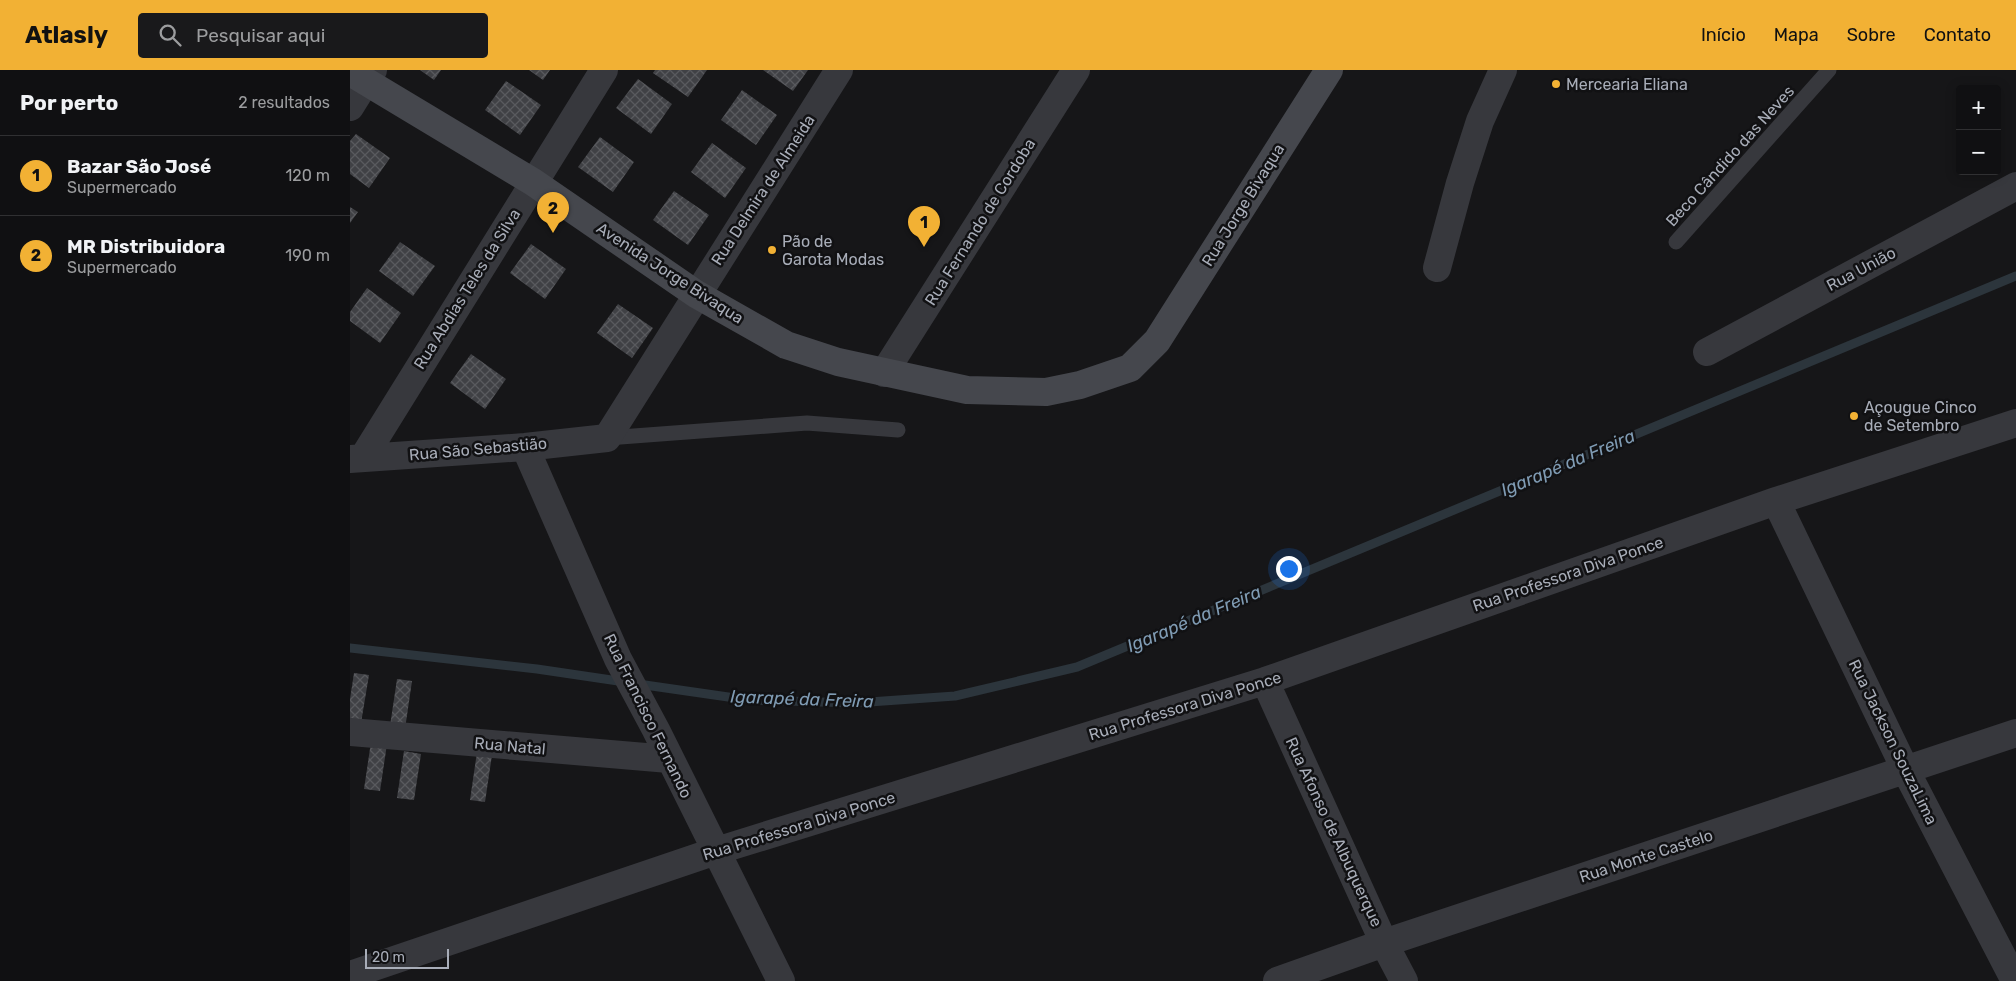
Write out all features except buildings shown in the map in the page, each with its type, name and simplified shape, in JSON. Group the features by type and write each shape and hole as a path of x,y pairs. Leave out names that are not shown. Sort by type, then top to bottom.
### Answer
{"street":[{"name":"Rua Abdias Teles da Silva","path":"356,459 604,70"},
{"name":"Rua Delmira de Almeida","path":"607,438 696,294 839,70"},
{"name":"Rua Fernando de Cordoba","path":"884,373 1076,70"},
{"name":"Rua Jorge Bivaqua","path":"1157,341 1329,70"},
{"path":"1437,268 1477,130 1503,70"},
{"name":"Avenida Jorge Bivaqua","path":"363,75 533,182 696,294 786,345 838,362 967,390 1046,392 1080,385 1130,368 1157,341"},
{"path":"350,108 363,75"},
{"name":"Rua União","path":"1707,352 2016,186"},
{"name":"Rua Professora Diva Ponce","path":"350,975 716,851 1265,681 1776,501 2016,423"},
{"name":"Rua São Sebastião","path":"356,459 525,447 607,438"},
{"name":"Rua Francisco Fernando","path":"525,447 618,659 656,730 781,981"},
{"name":"Rua Jackson SouzaLima","path":"1776,501 1906,770 2015,981"},
{"name":"Rua Afonso de Albuquerque","path":"1265,681 1384,943 1404,981"},
{"name":"Rua Natal","path":"350,732 669,759"},
{"name":"Rua Monte Castelo","path":"1277,981 1384,943 2016,733"}],"lane":[{"name":"Beco Cândido das Neves","path":"1676,242 1829,70"},
{"path":"607,438 807,423 898,430"}],"waterway":[{"name":"Igarapé da Freira","path":"638,684 749,700 855,703 955,696 1077,667 2016,276"},
{"name":"Igarapé da Freira","path":"350,648 537,669 625,682"}],"place":[{"name":"Mercearia Eliana","path":"1556,84"},
{"name":"MR Distribuidora","path":"553,233"},
{"name":"Bazar São José","path":"924,247"},
{"name":"Pão de Garota Modas","path":"772,250"},
{"name":"Açougue Cinco de Setembro","path":"1854,416"}]}
